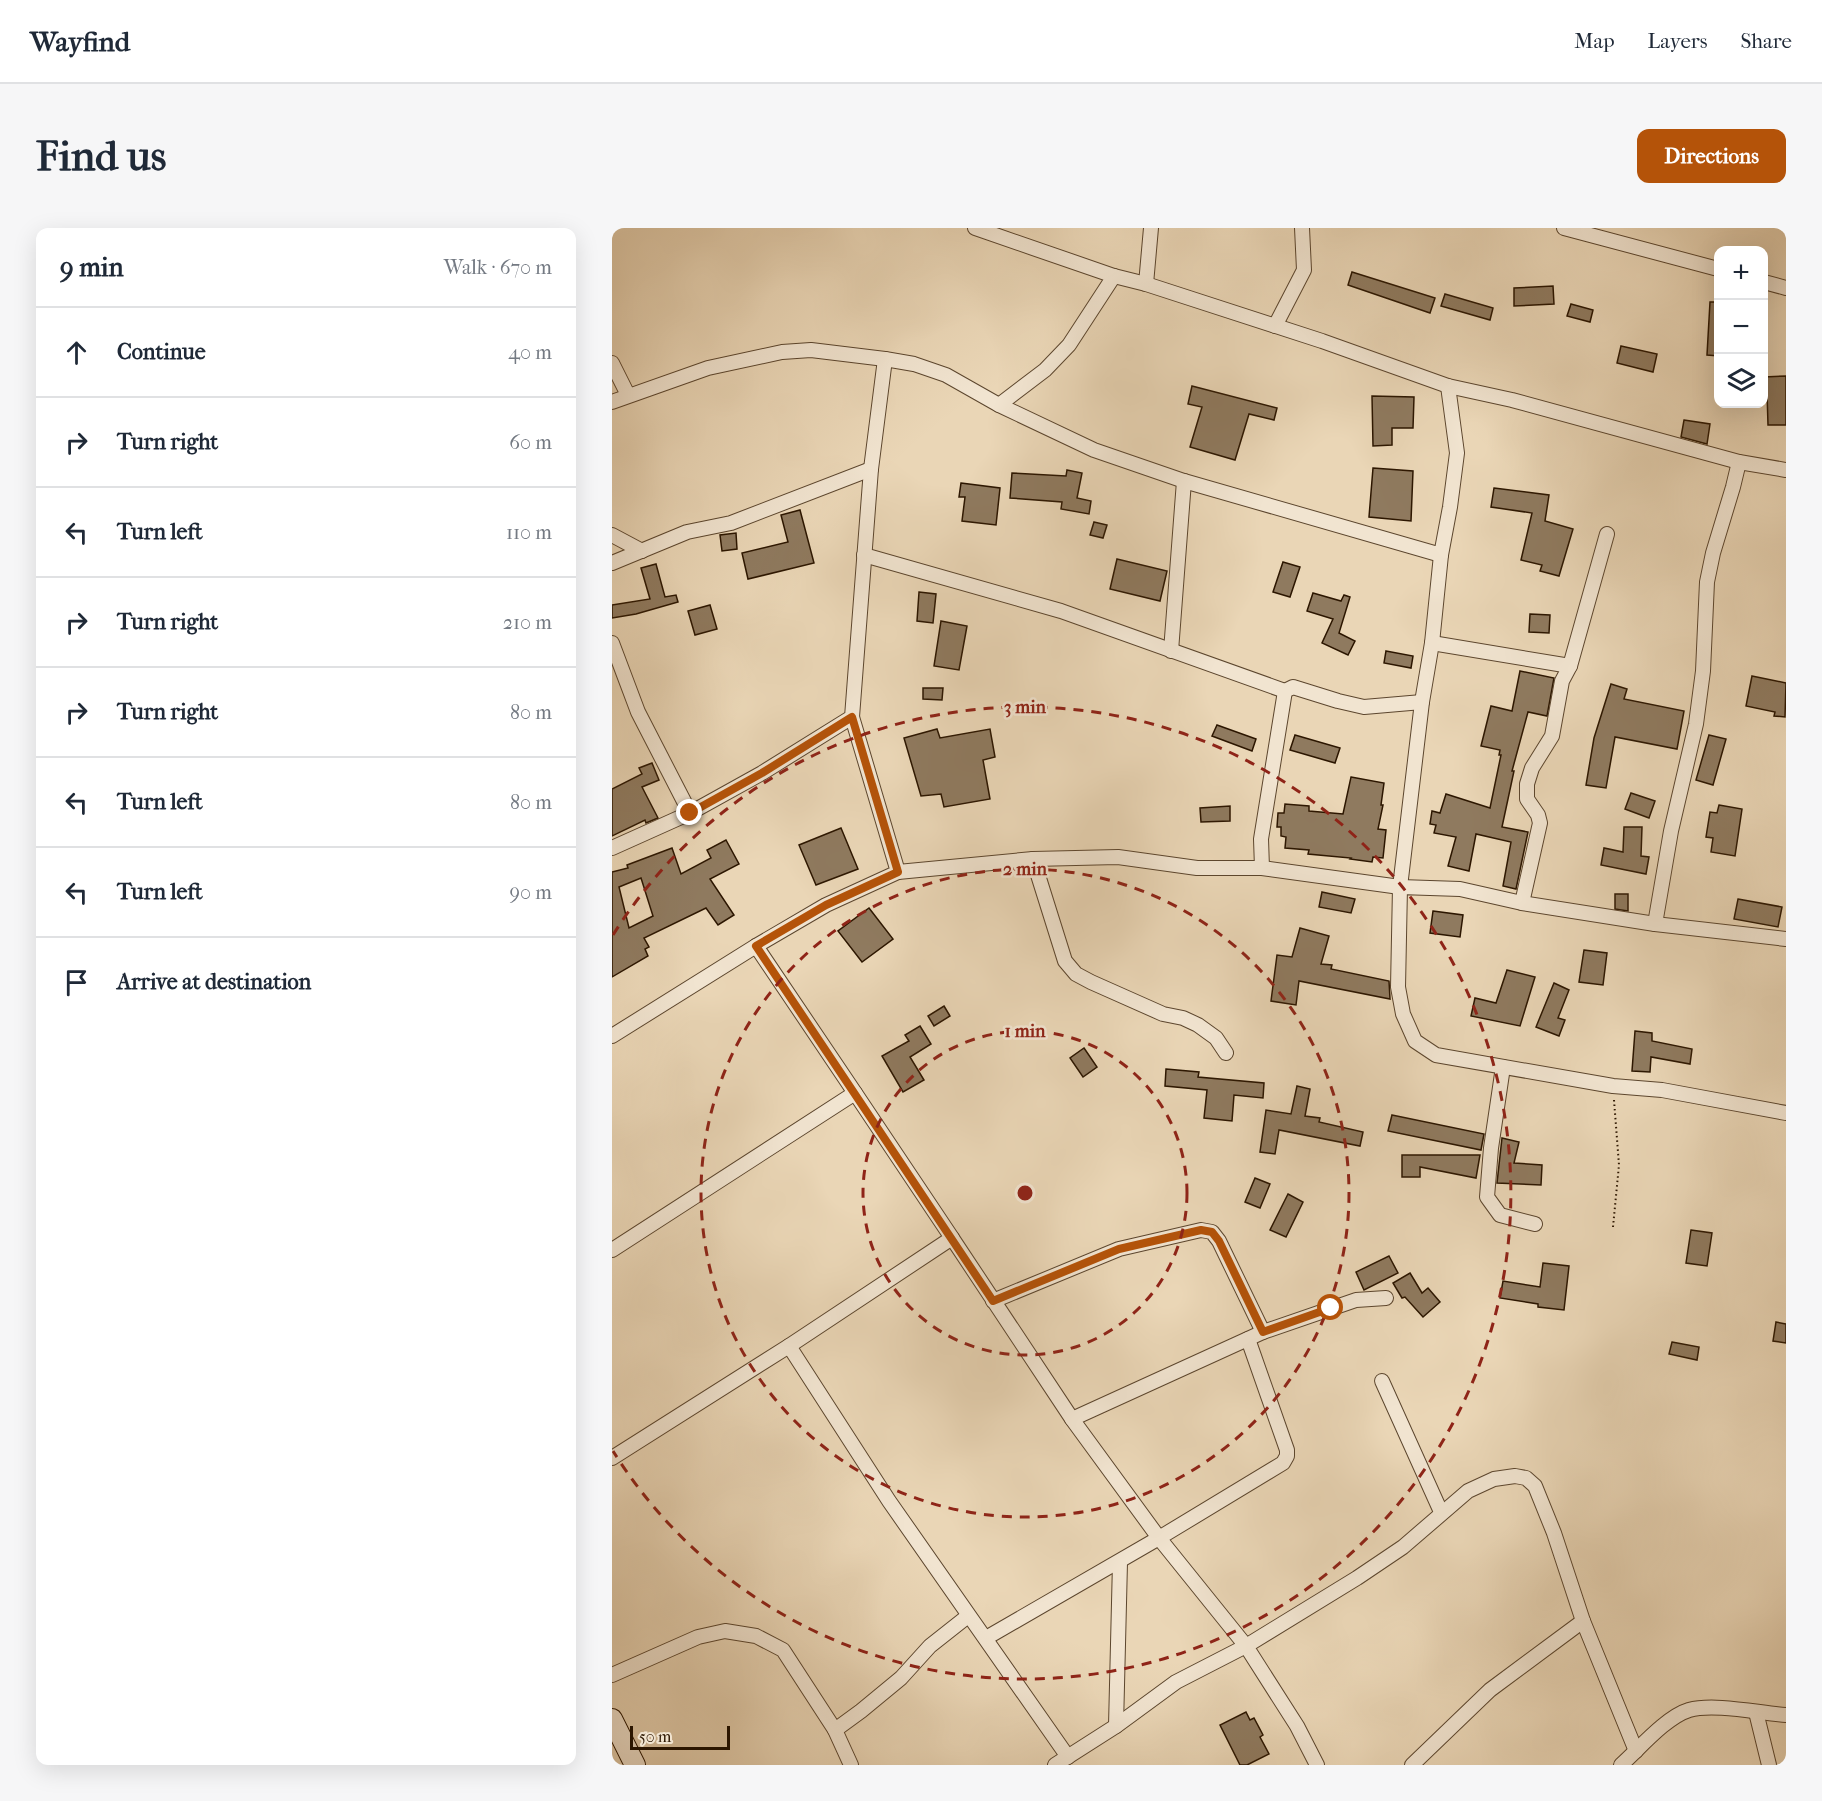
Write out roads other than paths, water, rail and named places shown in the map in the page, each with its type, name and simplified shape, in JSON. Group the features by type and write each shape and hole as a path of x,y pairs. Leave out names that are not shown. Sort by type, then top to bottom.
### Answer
{"street":[{"path":"975,228 1114,276 1146,284 1322,341 1448,386 1512,400 1739,462 1786,470"},
{"path":"1146,284 1151,228"},
{"path":"1275,326 1304,270 1302,228"},
{"path":"1564,228 1714,268"},
{"path":"999,405 1045,370 1069,345 1114,276"},
{"path":"1768,283 1786,288"},
{"path":"612,402 708,368 783,352 811,350 914,364 946,375 999,405 1094,450 1184,481 1441,555"},
{"path":"885,359 871,469 852,717 898,872"},
{"path":"612,363 628,395"},
{"path":"1448,386 1457,453 1441,555 1432,643 1422,702 1400,887 1398,987 1403,1014 1416,1041 1436,1055 1613,1086 1662,1090 1786,1113"},
{"path":"1655,924 1671,831 1696,724 1703,671 1707,582 1739,462"},
{"path":"612,563 687,532 731,523 871,469"},
{"path":"1171,651 1184,481"},
{"path":"1522,903 1540,823 1538,815 1527,799 1527,784 1532,768 1552,736 1562,681 1570,666 1607,534"},
{"path":"612,536 642,551"},
{"path":"864,555 1061,611 1285,691 1293,687 1364,707 1422,702"},
{"path":"612,642 638,712 690,813"},
{"path":"1432,643 1570,666"},
{"path":"1263,868 1261,839 1285,691"},
{"path":"612,848 690,813 762,773 852,717"},
{"path":"612,1036 826,905 898,872 1033,860 1118,857 1197,867 1263,868 1400,887 1460,890 1522,903 1655,924 1786,939"},
{"path":"1033,860 1065,961 1076,974 1163,1014 1183,1018 1198,1025 1216,1038 1226,1053"},
{"path":"756,946 1072,1419 1159,1538 1246,1646 1297,1725 1317,1765"},
{"path":"1503,1066 1491,1148 1487,1197 1500,1215 1535,1224"},
{"path":"612,1250 855,1093"},
{"path":"993,1301 1119,1249 1201,1230 1212,1232 1219,1241 1263,1332"},
{"path":"612,1458 789,1346 952,1238"},
{"path":"1072,1419 1263,1332 1356,1300 1386,1298"},
{"path":"986,1638 1120,1562 1284,1463 1287,1450 1248,1339"},
{"path":"789,1346 889,1501 1068,1757"},
{"path":"1382,1381 1441,1512"},
{"path":"1055,1765 1176,1682 1246,1646 1357,1578 1403,1547 1468,1491 1494,1479 1515,1476 1526,1478 1535,1486 1554,1533 1583,1621 1636,1751"},
{"path":"1116,1725 1120,1562"},
{"path":"835,1730 901,1678 930,1647 968,1617"},
{"path":"1413,1765 1490,1690 1583,1621"},
{"path":"612,1675 698,1637 725,1631 756,1636 783,1650 835,1730 850,1765"},
{"path":"1621,1765 1670,1720 1689,1710 1718,1708 1786,1715"},
{"path":"1756,1712 1769,1765"},
{"path":"612,1719 635,1765"}]}
